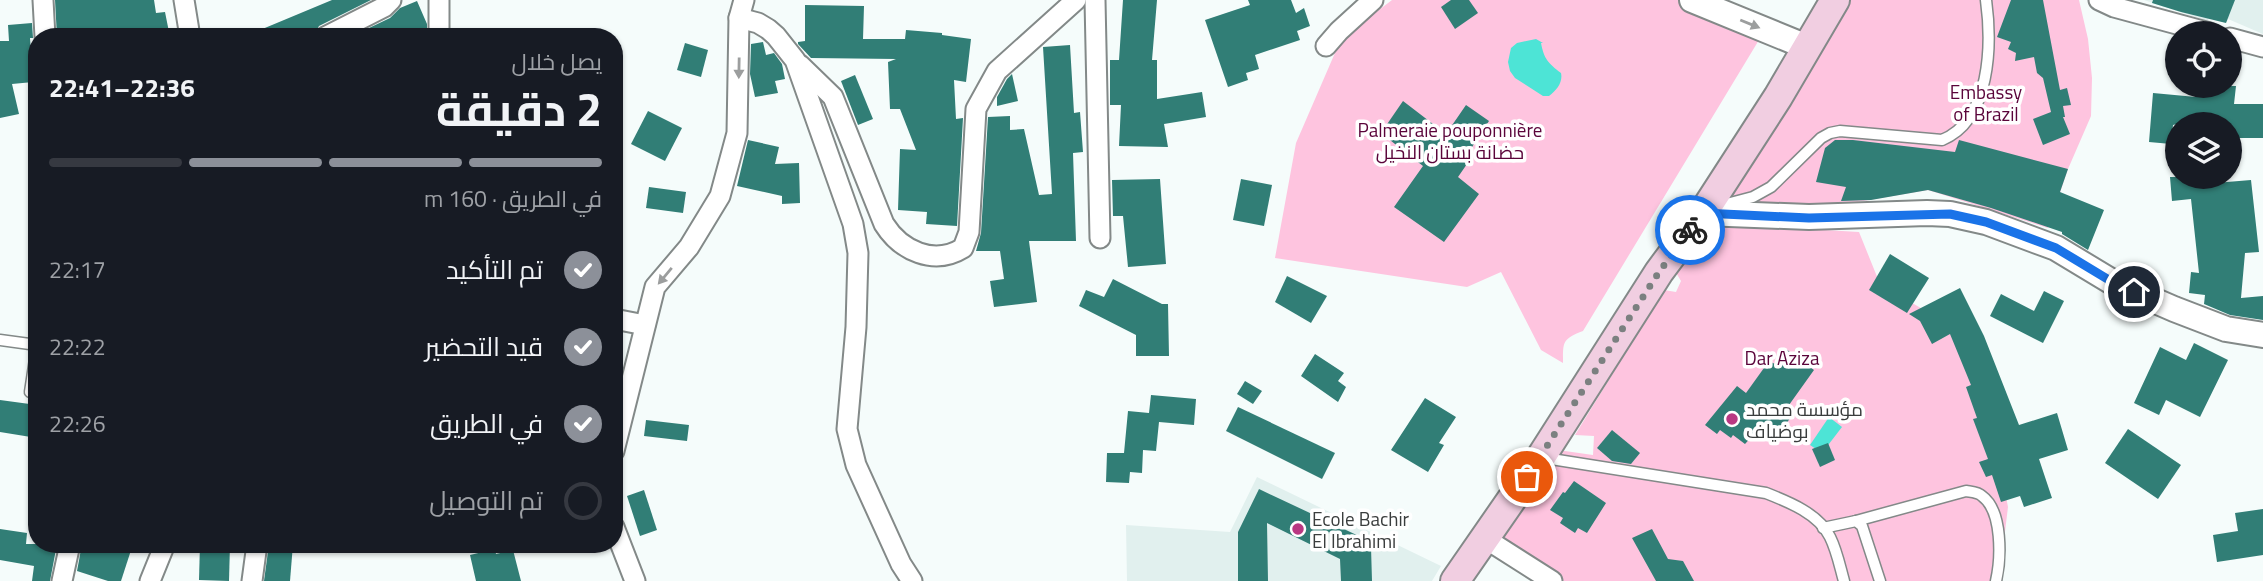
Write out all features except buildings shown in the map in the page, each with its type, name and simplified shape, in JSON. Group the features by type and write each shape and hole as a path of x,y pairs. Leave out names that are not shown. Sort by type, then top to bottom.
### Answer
{"main road":[{"path":"1455,581 1541,457 1659,272 1703,213 1778,97 1830,2"}],"street":[{"path":"43,0 45,28"},
{"path":"184,0 189,28"},
{"path":"343,28 384,7 391,0"},
{"path":"439,0 439,28"},
{"path":"741,9 776,36 795,60 832,97 884,224 891,235 912,250 946,256 963,248 967,242 976,109 985,90 998,71 1076,0"},
{"path":"1095,0 1100,238"},
{"path":"1326,46 1373,0"},
{"path":"1692,0 1807,47"},
{"path":"2099,0 2113,7 2165,21"},
{"path":"623,414 655,287 689,247 720,196 737,133 741,9"},
{"path":"2242,41 2263,47"},
{"path":"795,60 853,224 858,253 856,327 847,429 856,465 901,564 912,581"},
{"path":"1703,213 1809,218 1950,214 1986,222 2056,248 2114,283 2174,309 2226,329 2263,335"},
{"path":"623,321 645,325"},
{"path":"1486,539 1552,581"},
{"path":"623,550 635,581"},
{"path":"62,581 68,553"},
{"path":"150,581 161,553"},
{"path":"252,581 256,553"}],"lane":[{"path":"1703,213 1731,201 1753,197 1771,187 1821,138 1830,133 1840,131 1942,140 1955,135 1972,115 1985,79 1988,59 1986,0"},
{"path":"0,340 28,345"},
{"path":"1541,457 1552,461 1766,493 1791,503 1814,518 1830,536 1844,581"},
{"path":"1823,528 1966,491 1980,494 1990,503 1996,516 2000,561 1996,581"},
{"path":"1856,521 1862,526 1880,581"}],"shaded area":[{"path":"2144,0 2263,0 2263,34 2242,25 2242,21 2209,18 2207,21"},
{"name":"Ecole Bachir El Ibrahimi","path":"1257,477 1441,566 1432,581 1127,581 1126,525 1230,532"}],"green space":[{"name":"Palmeraie pouponnière حضانة بستان النخيل","path":"1392,0 1691,0 1765,30 1583,331 1565,342 1563,363 1541,350 1501,272 1467,287 1275,258 1296,143 1341,39"},
{"name":"Embassy of Brazil","path":"1849,0 2079,0 2088,39 2092,78 2091,116 2068,169 2048,228 1928,190 1840,205 1735,209 1727,192"},
{"name":"Dar Aziza","path":"1704,223 1859,232 1880,284 1953,327 2000,466 2008,507 1999,581 1564,581 1496,536 1558,450 1593,455 1594,436 1575,435 1664,290 1676,292 1681,281 1675,271"}],"water":[{"path":"1536,39 1543,43 1542,48 1547,60 1561,73 1559,86 1549,96 1543,96 1515,78 1510,71 1508,62 1511,48 1517,43"},
{"path":"1829,417 1842,427 1822,453 1810,445"}],"way so far":[{"path":"1527,477 1659,272 1690,230"}],"place":[{"name":"مؤسسة محمد بوضياف","path":"1732,419"},
{"name":"Ecole Bachir El Ibrahimi","path":"1298,529"}],"route":[{"path":"1690,230 1703,213 1809,218 1950,214 1986,222 2056,248 2134,292"}]}
